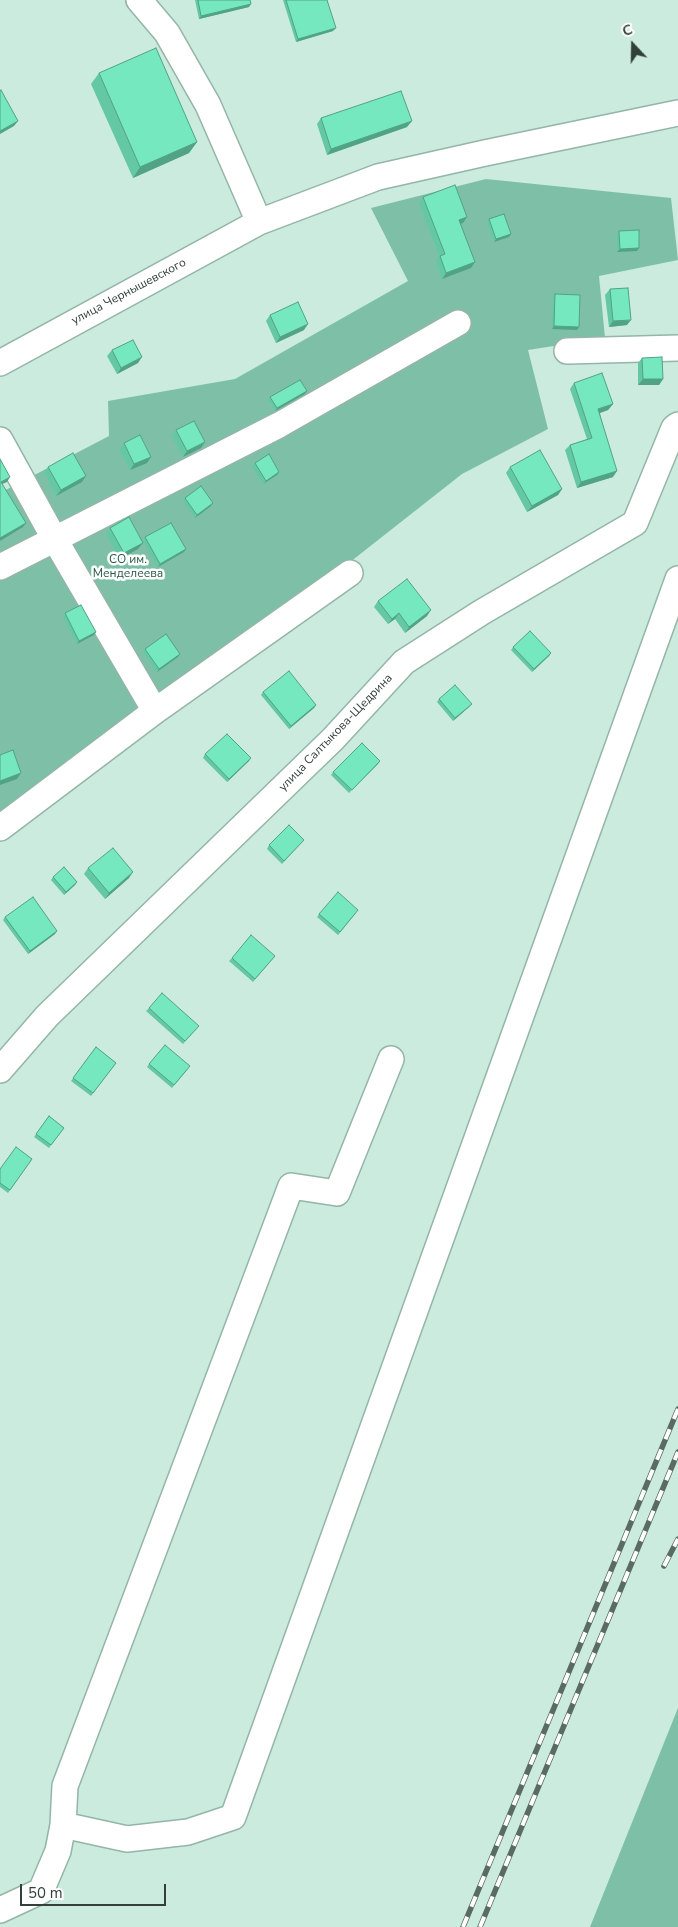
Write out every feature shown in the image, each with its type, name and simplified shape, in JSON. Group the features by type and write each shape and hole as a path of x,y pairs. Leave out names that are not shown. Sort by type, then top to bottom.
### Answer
{"street":[{"path":"139,0 166,34 208,105 259,222"},
{"name":"улица Чернышевского","path":"0,363 259,222 378,177 485,153 677,119"},
{"path":"0,567 279,425 458,323"},
{"path":"567,351 678,348"},
{"name":"улица Салтыкова-Щедрина","path":"0,1070 47,1016 333,738 404,662 482,612 635,524 674,428 678,424"},
{"path":"0,440 54,538 155,711"},
{"path":"0,828 155,711 350,573"},
{"path":"63,1825 127,1839 188,1832 233,1817 678,579"},
{"path":"0,1910 41,1891 58,1851 63,1825 65,1786 291,1186 337,1193 391,1060"}],"green space":[{"name":"СО им. Менделеева","path":"486,179 671,198 678,260 599,276 605,338 528,350 548,429 462,474 345,566 0,825 0,493 109,436 108,401 235,379 408,281 371,208"},
{"path":"678,1708 678,1927 590,1927"}],"building":[{"path":"198,0 250,0 251,4 201,16"},
{"path":"286,0 327,0 336,28 298,39"},
{"path":"156,48 197,142 140,167 99,73"},
{"path":"0,91 18,121 0,131"},
{"path":"401,91 412,121 331,149 321,118"},
{"path":"455,185 467,217 459,220 475,262 446,273 440,256 445,254 423,197"},
{"path":"504,214 511,234 496,239 489,219"},
{"path":"639,230 639,248 620,249 619,231"},
{"path":"628,288 631,320 613,321 610,289"},
{"path":"555,294 580,295 579,327 554,326"},
{"path":"298,302 308,324 280,337 270,315"},
{"path":"133,340 142,357 121,368 112,350"},
{"path":"662,357 663,379 643,379 642,358"},
{"path":"602,373 613,404 598,409 617,471 581,482 570,445 592,438 574,383"},
{"path":"300,380 307,391 277,408 270,397"},
{"path":"194,421 205,442 187,451 176,430"},
{"path":"140,435 151,457 134,464 124,443"},
{"path":"540,450 562,489 532,506 510,467"},
{"path":"73,453 86,476 61,490 48,467"},
{"path":"269,454 279,472 266,481 255,463"},
{"path":"0,459 10,477 1,482 26,523 0,538"},
{"path":"201,486 213,503 197,515 185,498"},
{"path":"129,517 143,543 124,553 110,528"},
{"path":"171,523 186,549 160,564 145,537"},
{"path":"407,579 431,610 409,627 399,613 392,619 378,601"},
{"path":"81,605 96,632 79,641 65,613"},
{"path":"530,631 551,653 534,669 513,647"},
{"path":"166,634 180,654 159,669 145,649"},
{"path":"289,671 316,705 291,726 263,692"},
{"path":"455,685 472,704 455,718 439,699"},
{"path":"227,734 251,758 229,779 205,754"},
{"path":"362,743 380,761 352,790 333,772"},
{"path":"13,750 21,773 0,781 0,755"},
{"path":"289,825 304,840 284,861 269,845"},
{"path":"113,848 133,872 109,893 88,868"},
{"path":"64,867 77,882 66,892 53,877"},
{"path":"338,892 358,910 340,932 319,914"},
{"path":"33,897 57,931 30,951 5,917"},
{"path":"251,935 275,956 255,979 232,958"},
{"path":"162,993 199,1026 185,1041 149,1008"},
{"path":"165,1045 190,1066 174,1085 149,1064"},
{"path":"96,1047 116,1063 93,1093 73,1078"},
{"path":"49,1116 64,1128 51,1145 36,1134"},
{"path":"16,1147 32,1159 10,1190 0,1183 0,1169"}],"railway":[{"path":"463,1927 678,1409"},
{"path":"480,1927 678,1452"},
{"path":"664,1566 678,1539"}]}
